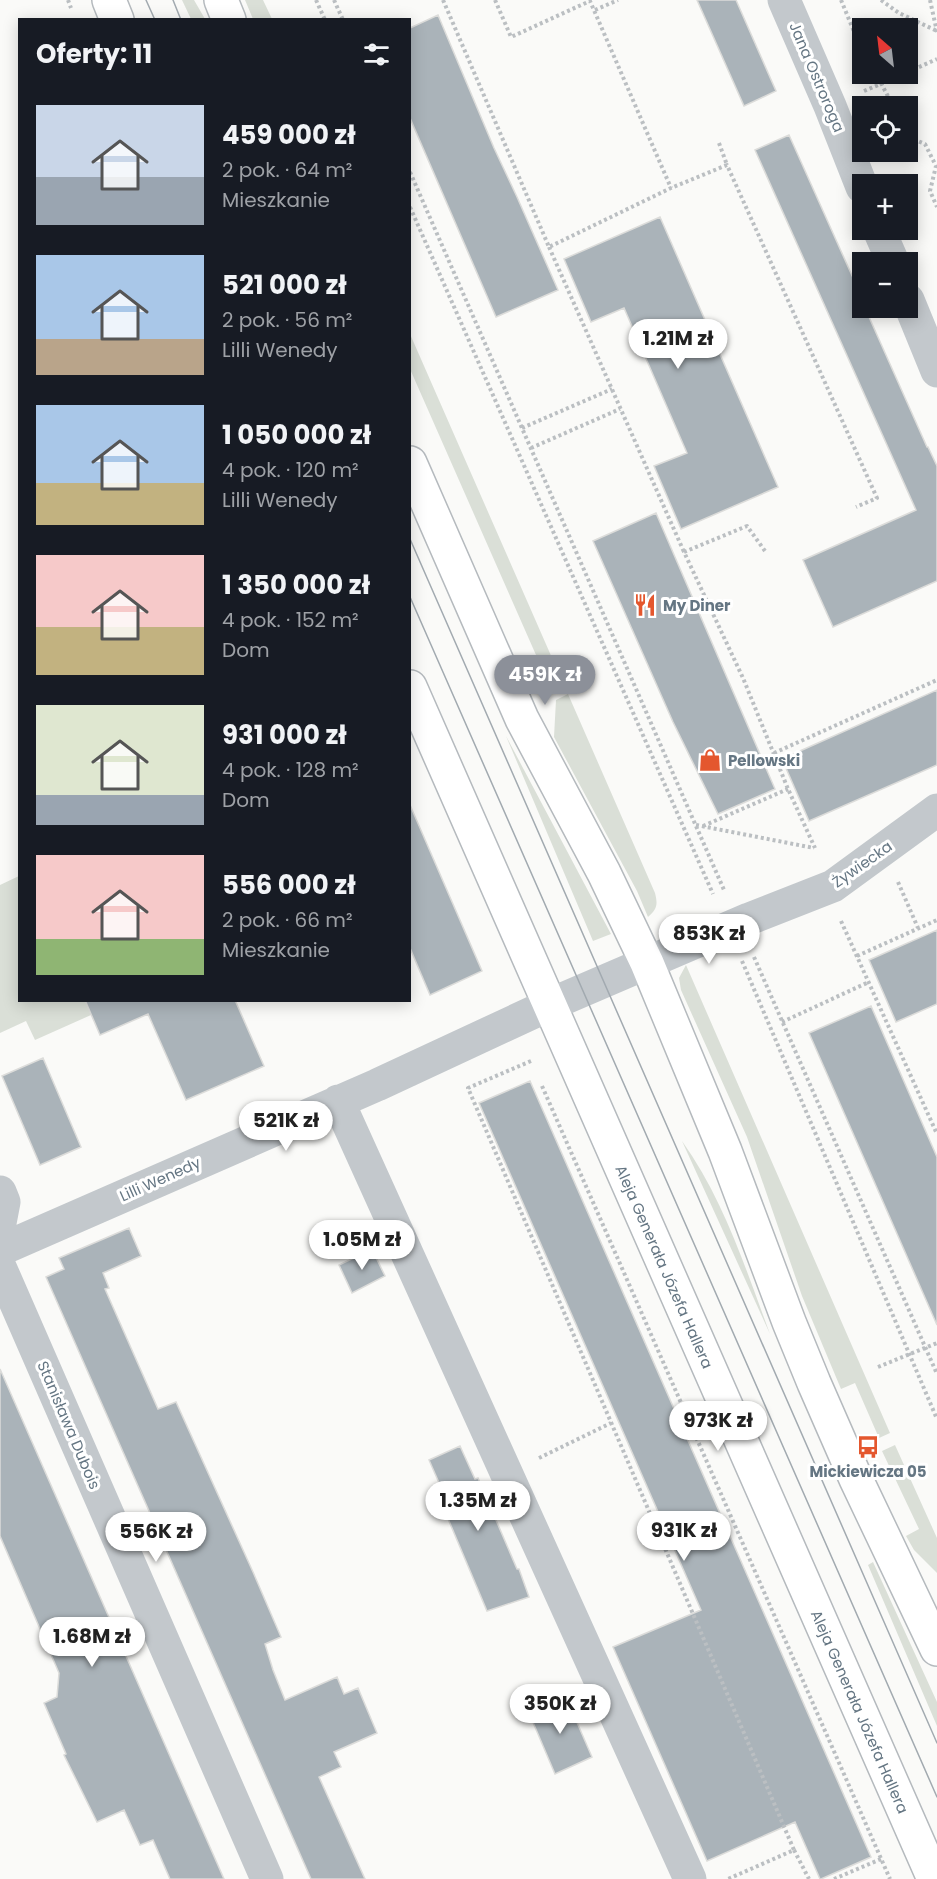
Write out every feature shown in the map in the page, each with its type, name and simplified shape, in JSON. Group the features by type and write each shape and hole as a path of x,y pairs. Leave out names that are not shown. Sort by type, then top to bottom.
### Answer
{"main road":[{"path":"109,0 116,18"},
{"path":"221,0 228,18"},
{"path":"411,465 522,719 604,873 647,963 725,1151 814,1383 856,1479 937,1649"},
{"name":"Aleja Generała Józefa Hallera","path":"411,689 934,1879"}],"street":[{"name":"Jana Ostroroga","path":"784,0 857,174"},
{"path":"915,318 937,371"},
{"name":"Żywiecka","path":"549,1005 734,926 836,901 937,810"},
{"name":"Lilli Wenedy","path":"0,1250 549,1005"},
{"path":"338,1101 690,1879"},
{"path":"0,1192 4,1202 0,1223"},
{"name":"Stanisława Dubois","path":"0,1267 267,1879"}],"path":[{"path":"316,0 324,18"},
{"path":"334,0 342,18"},
{"path":"443,0 549,247 742,678 815,848 868,982 937,1134"},
{"path":"495,0 511,37 590,1 671,188"},
{"path":"595,10 618,0"},
{"path":"841,0 852,27"},
{"path":"881,0 899,13 937,32"},
{"path":"930,0 937,32"},
{"path":"918,68 937,59"},
{"path":"830,106 879,84 887,96"},
{"path":"918,141 926,144 936,166 930,191 937,207"},
{"path":"719,143 877,498 856,507"},
{"path":"549,247 671,188 727,165"},
{"path":"411,174 696,825 734,926 937,1419"},
{"path":"411,190 416,187"},
{"path":"411,209 734,926 782,1022 937,1374"},
{"path":"522,429 612,389"},
{"path":"531,448 621,408"},
{"path":"684,552 747,526 765,551"},
{"path":"742,678 749,676"},
{"path":"774,753 937,680"},
{"path":"703,826 788,789"},
{"path":"696,825 815,848"},
{"path":"896,878 918,928"},
{"path":"857,956 937,920"},
{"path":"782,1022 868,982"},
{"path":"536,1072 531,1061 468,1088 808,1879"},
{"path":"540,1083 890,1879"},
{"path":"878,1367 937,1343"},
{"path":"507,1473 611,1423"},
{"path":"728,1879 794,1850"},
{"path":"834,1879 880,1859"}],"shaded area":[{"path":"182,0 194,0 204,18 191,18"},
{"path":"245,0 263,0 272,18 253,18"},
{"path":"411,336 563,683 551,689 411,371"},
{"path":"568,694 655,893 656,906 648,917 637,891 554,737 556,700"},
{"path":"506,736 611,934 593,941"},
{"path":"18,876 18,1002 85,1002 91,1015 35,1040 26,1021 0,1033 0,885"},
{"path":"686,965 890,1433 879,1438 855,1383 841,1389 802,1296 747,1137 681,990 679,978"},
{"path":"682,1141 697,1163 722,1210 770,1334"},
{"path":"895,1445 937,1538 937,1573 914,1550 906,1536 919,1529 882,1451"},
{"path":"873,1562 937,1702 937,1726 868,1565"}],"building":[{"path":"697,0 736,0 776,91 744,106"},
{"path":"438,15 494,148 558,290 496,317 411,120 411,28"},
{"path":"789,135 852,276 852,318 869,318 937,466 937,581 833,627 803,560 916,510 755,150"},
{"path":"660,217 778,487 681,529 654,466 687,453 624,308 591,322 564,259"},
{"path":"656,513 775,789 718,814 673,722 593,541"},
{"path":"937,690 937,765 809,821 782,759"},
{"path":"411,807 482,971 430,995 411,950"},
{"path":"937,930 937,1004 896,1022 869,960"},
{"path":"86,1002 236,1002 264,1066 186,1100 148,1014 100,1035"},
{"path":"871,1006 937,1157 937,1325 809,1033"},
{"path":"43,1058 81,1147 40,1165 2,1076"},
{"path":"530,1081 871,1857 821,1879 795,1822 707,1861 613,1647 701,1610 479,1103"},
{"path":"129,1228 141,1256 103,1273 109,1288 105,1289 158,1409 176,1402 253,1572 281,1637 265,1644 285,1700 337,1677 344,1694 358,1688 377,1733 334,1752 341,1767 319,1777 365,1879 311,1879 46,1277 64,1269 59,1258"},
{"path":"372,1249 385,1276 352,1293 339,1265"},
{"path":"0,1369 224,1879 170,1879 153,1840 140,1845 124,1810 97,1822 64,1755 66,1754 44,1703 57,1697 59,1673 0,1536"},
{"path":"460,1446 475,1479 478,1478 517,1569 519,1569 529,1597 487,1611 438,1495 443,1492 429,1460"},
{"path":"566,1697 592,1757 555,1774 529,1713"}],"tram line":[{"path":"146,0 154,18"},
{"path":"173,0 180,18"},
{"path":"411,541 937,1743"},
{"path":"411,599 937,1797"}],"place":[{"name":"My Diner","path":"645,605"},
{"name":"Pellowski","path":"710,760"},
{"name":"Mickiewicza 05","path":"868,1447"}]}
